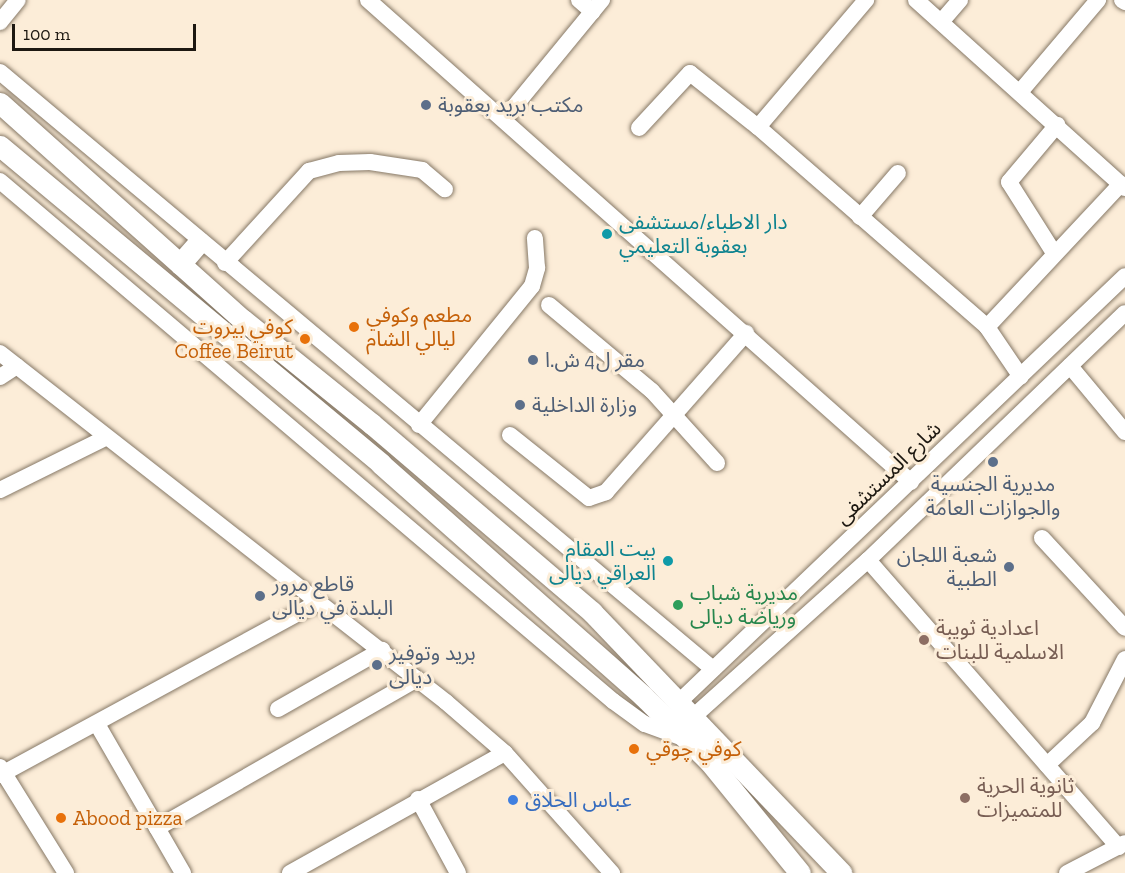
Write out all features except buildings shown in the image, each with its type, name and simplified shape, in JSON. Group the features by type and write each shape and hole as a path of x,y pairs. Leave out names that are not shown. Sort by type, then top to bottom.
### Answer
{"main road":[{"path":"0,103 180,264 591,612 687,709 841,873"},
{"path":"0,146 381,464 687,740 754,813 800,873"},
{"path":"180,264 200,242"}],"street":[{"path":"0,22 18,0"},
{"path":"368,0 505,118 911,482"},
{"path":"505,118 598,6 579,0"},
{"path":"758,127 866,0"},
{"path":"916,0 1122,181 987,327"},
{"path":"941,21 960,0"},
{"path":"1020,92 1098,0"},
{"path":"0,72 225,263 713,669"},
{"path":"639,128 690,73 758,127 987,327 1021,376"},
{"path":"1054,253 1009,182 1057,125"},
{"path":"225,263 309,171 339,163 370,162 422,170 445,189"},
{"path":"860,217 898,173"},
{"path":"0,181 613,701 645,724 687,740"},
{"path":"419,425 532,286 537,268 535,238"},
{"name":"شارع المستشفى","path":"687,709 713,669 1035,362 1123,283"},
{"path":"549,305 652,391 717,463"},
{"path":"687,709 770,648 868,560 1125,313"},
{"path":"510,435 589,498 606,492 672,414 746,333"},
{"path":"0,353 105,438 382,650 505,753 612,873"},
{"path":"1035,362 1053,382"},
{"path":"0,377 17,366"},
{"path":"1070,366 1125,432"},
{"path":"0,490 105,438"},
{"path":"1042,537 1125,628"},
{"path":"868,560 1047,765 1121,845 1067,873"},
{"path":"66,873 1,772 97,724 318,602"},
{"path":"755,630 754,644 761,649 770,648"},
{"path":"278,709 382,650"},
{"path":"1047,765 1092,723 1125,658"},
{"path":"157,828 417,679"},
{"path":"97,724 183,873"},
{"path":"290,873 418,799 505,753"},
{"path":"418,799 458,873"}],"place":[{"name":"مكتب بريد بعقوبة","path":"426,105"},
{"name":"دار الاطباء/مستشفى بعقوبة التعليمي","path":"607,234"},
{"name":"مطعم وكوفي ليالي الشام","path":"354,327"},
{"name":"كوفي بيروت Coffee Beirut","path":"305,339"},
{"name":"مقر ل4 ش.ا","path":"533,360"},
{"name":"وزارة الداخلية","path":"520,405"},
{"name":"مديرية الجنسية والجوازات العامة","path":"993,462"},
{"name":"بيت المقام العراقي ديالى","path":"668,561"},
{"name":"شعبة اللجان الطبية","path":"1009,567"},
{"name":"قاطع مرور البلدة في ديالى","path":"260,596"},
{"name":"مديرية شباب ورياضة ديالى","path":"678,605"},
{"name":"اعدادية ثويبة الاسلمية للبنات","path":"924,640"},
{"name":"بريد وتوفير ديالى","path":"377,665"},
{"name":"كوفي چوقي","path":"634,749"},
{"name":"ثانوية الحرية للمتميزات","path":"965,798"},
{"name":"عباس الحلاق","path":"513,800"},
{"name":"Abood pizza","path":"61,818"}]}
